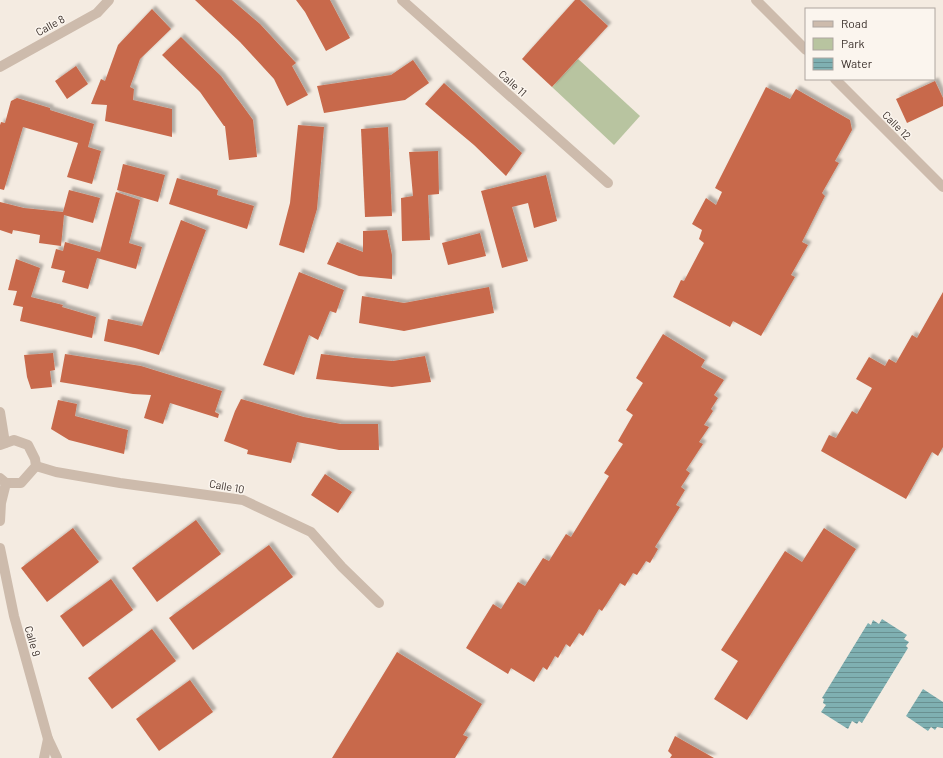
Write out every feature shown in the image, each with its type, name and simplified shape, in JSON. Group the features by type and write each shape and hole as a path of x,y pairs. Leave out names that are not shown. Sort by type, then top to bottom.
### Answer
{"street":[{"name":"Calle 8","path":"0,67 97,13 109,0"},
{"name":"Calle 11","path":"402,0 608,183"},
{"path":"756,0 805,49"},
{"name":"Calle 12","path":"836,80 943,187"},
{"path":"0,412 2,444 14,440 28,445 35,459 36,466 21,483 3,480 0,521"},
{"name":"Calle 10","path":"36,466 56,472 120,483 243,500 311,532 342,567 379,603"},
{"name":"Calle 9","path":"0,548 14,616 48,739 57,758"},
{"name":"Calle 9","path":"44,758 48,739"}],"green space":[{"path":"578,59 640,116 614,145 552,87"}],"water":[{"path":"882,619 907,635 904,639 909,642 906,646 908,648 862,723 859,721 857,724 852,721 848,729 821,712 826,705 823,703 824,699 822,698 868,623 871,625 873,620 879,624"},
{"path":"923,689 943,702 943,728 937,727 935,730 931,727 928,731 906,716"}],"building":[{"path":"195,0 232,0 260,24 296,63 292,66 308,95 287,106 274,79 240,42"},
{"path":"296,0 330,0 350,38 326,51 305,12"},
{"path":"575,0 580,0 608,26 552,87 522,59"},
{"path":"152,9 171,29 140,59 130,87 134,89 133,100 172,109 172,137 105,121 107,105 91,104 101,79 105,81 118,45"},
{"path":"181,37 221,76 253,120 257,157 229,160 225,126 200,92 162,55"},
{"path":"413,60 429,83 405,100 324,113 317,86 391,75"},
{"path":"76,66 88,84 67,99 55,81"},
{"path":"935,81 943,98 943,106 907,123 896,99"},
{"path":"444,83 522,153 506,176 474,145 425,104"},
{"path":"766,87 790,99 796,89 850,120 852,130 835,161 839,163 822,193 825,196 802,242 808,245 791,275 795,277 761,336 733,321 730,327 673,297 681,280 684,281 704,243 699,239 702,230 692,224 706,198 716,205 722,192 715,188"},
{"path":"17,98 94,124 88,147 101,151 92,184 67,177 78,143 23,127 4,190 0,189 0,125 1,122 5,123 11,101"},
{"path":"298,125 324,127 317,209 304,253 279,245 290,203"},
{"path":"388,127 392,216 365,217 361,129"},
{"path":"438,151 439,194 428,195 430,240 402,241 401,198 413,196 409,152"},
{"path":"123,164 165,175 158,202 117,190"},
{"path":"546,175 557,221 534,228 528,203 512,207 528,261 502,268 481,191"},
{"path":"177,178 218,190 217,195 254,206 247,229 169,204"},
{"path":"69,190 100,198 93,223 64,215 61,246 39,243 40,235 13,230 12,234 0,230 0,202 24,208 63,212"},
{"path":"116,192 140,200 129,243 142,247 136,269 97,258 88,289 62,282 65,271 51,268 56,249 63,251 65,242 100,252"},
{"path":"181,220 206,230 159,355 104,341 108,319 142,326"},
{"path":"387,230 392,255 392,279 359,276 327,264 337,242 363,252 363,231"},
{"path":"480,233 486,256 448,265 442,243"},
{"path":"16,259 40,268 31,297 63,305 62,307 96,317 92,338 20,321 23,307 13,305 17,291 8,290"},
{"path":"299,272 344,290 336,313 330,311 318,340 309,335 294,375 263,365"},
{"path":"489,287 494,313 404,331 359,323 362,296 404,303"},
{"path":"943,292 943,447 938,456 932,452 906,499 821,451 829,435 836,438 852,411 857,414 872,388 856,379 869,357 885,366 889,359 896,363 912,335 917,338"},
{"path":"663,334 705,360 701,367 724,380 714,395 718,398 711,409 713,411 704,425 709,427 699,442 703,444 686,470 690,473 681,487 685,490 676,505 680,507 655,547 658,549 650,563 646,561 637,575 633,573 625,586 620,583 602,611 599,609 583,636 579,633 570,647 566,644 558,658 555,656 547,670 543,667 534,682 511,668 508,674 466,648 493,604 501,609 518,582 525,586 543,558 549,561 566,534 571,537 609,476 604,473 623,444 618,441 633,415 626,410 643,383 636,378"},
{"path":"53,353 55,370 50,371 52,387 31,389 27,377 24,355"},
{"path":"65,354 141,366 222,391 215,412 219,414 218,418 170,403 163,424 144,418 151,395 133,394 60,382"},
{"path":"321,354 393,361 425,356 431,382 392,387 316,379"},
{"path":"241,399 304,417 341,424 378,424 379,450 339,450 297,442 291,463 247,454 248,450 224,441"},
{"path":"58,400 77,404 75,416 128,430 124,454 69,440 51,429"},
{"path":"325,474 352,492 338,513 311,495"},
{"path":"196,520 221,554 157,602 132,568"},
{"path":"73,528 99,562 47,602 21,568"},
{"path":"824,528 856,549 747,720 714,699 738,661 721,650 785,551 802,562"},
{"path":"269,545 293,577 193,650 169,618"},
{"path":"111,579 133,610 83,647 60,616"},
{"path":"152,629 176,661 112,709 88,678"},
{"path":"397,652 482,704 463,735 468,737 455,758 332,758"},
{"path":"190,680 213,712 159,751 136,719"},
{"path":"675,736 714,758 670,758 672,755 668,751"}]}
